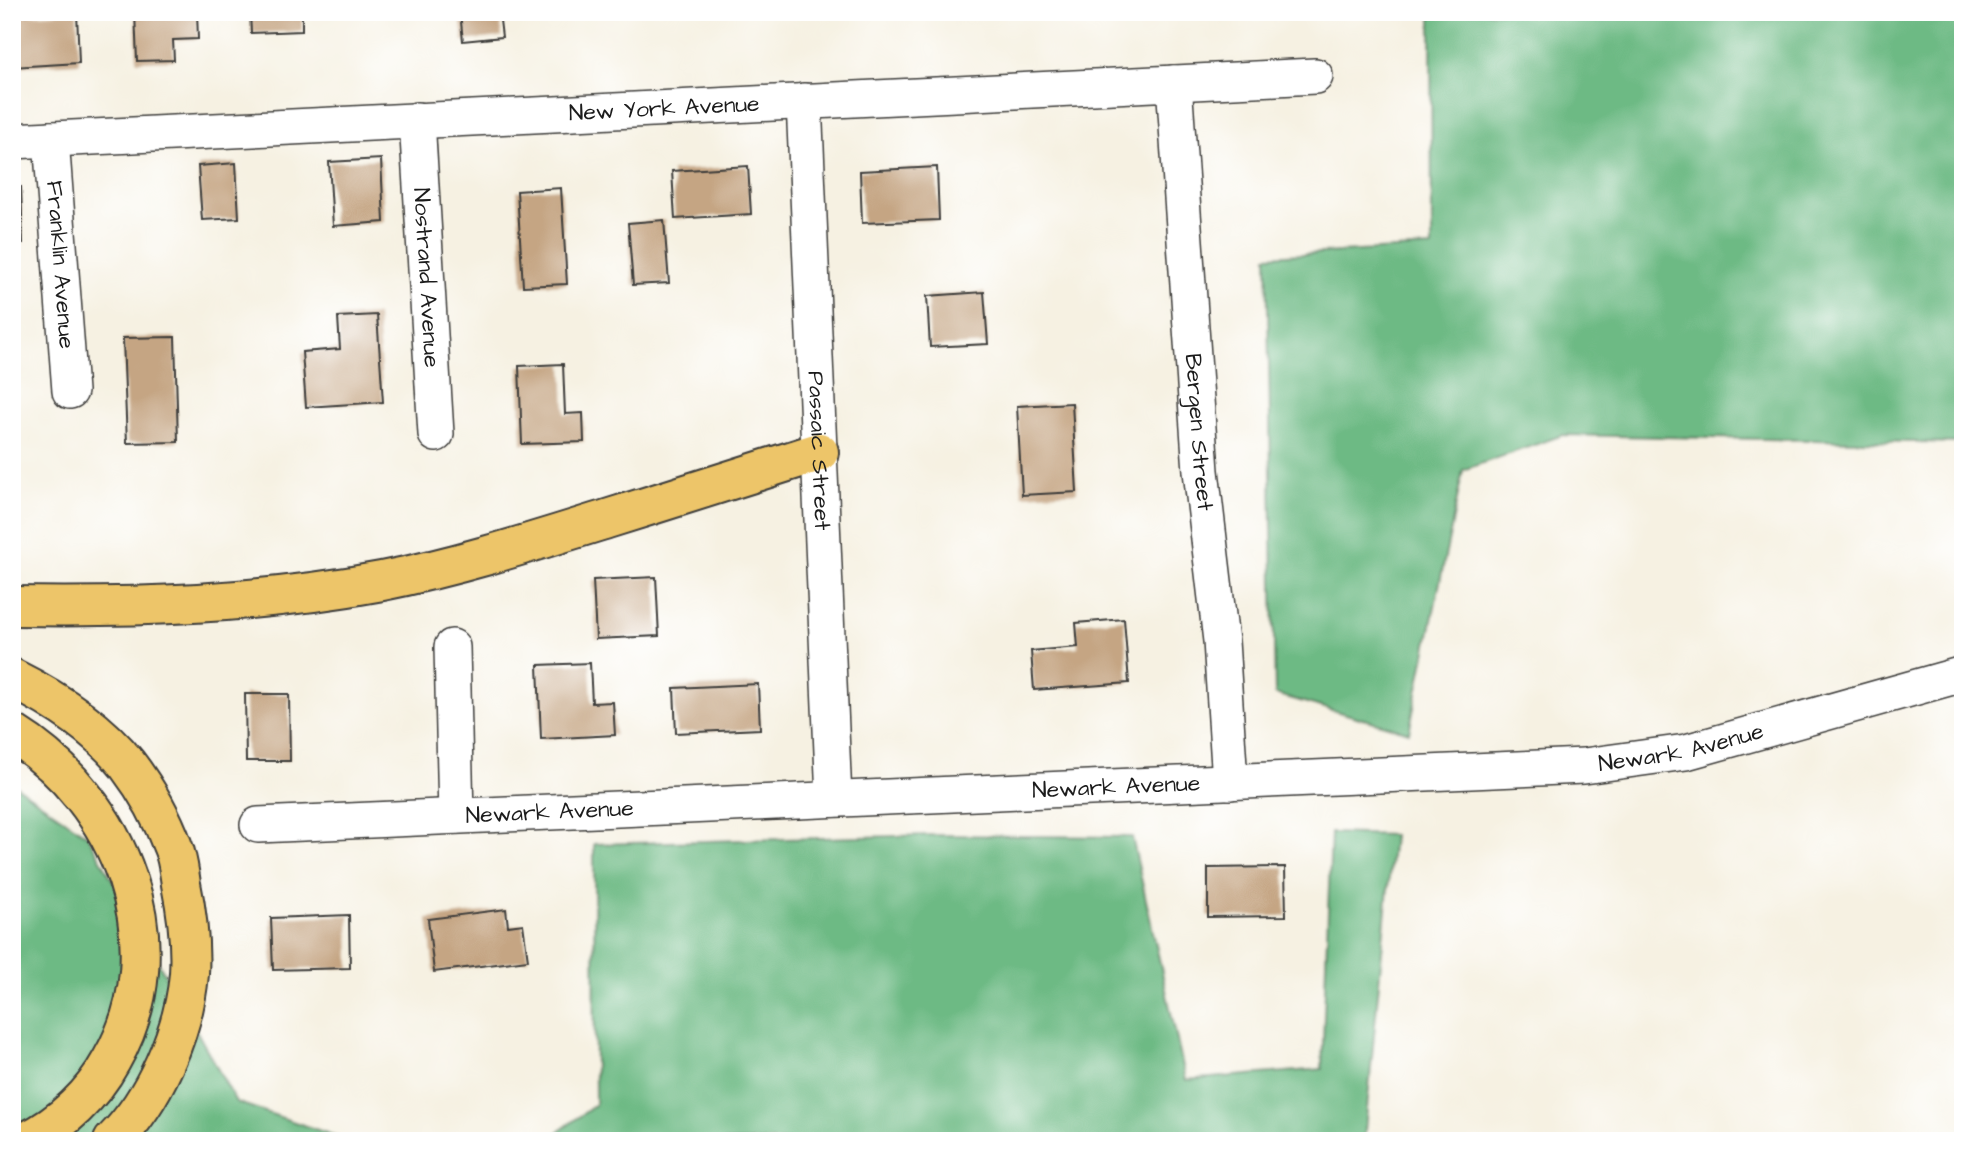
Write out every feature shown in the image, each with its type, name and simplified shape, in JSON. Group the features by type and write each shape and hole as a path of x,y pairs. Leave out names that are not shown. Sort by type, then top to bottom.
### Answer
{"highway":[{"path":"12,606 123,607 207,604 293,595 383,580 486,555 820,452"},
{"path":"12,678 68,711 125,761 145,789 175,850 187,912 189,976 180,1018 158,1077 141,1107 113,1141"},
{"path":"12,733 37,748 66,775 86,798 108,832 123,867 140,936 139,975 132,1014 120,1046 103,1076 81,1102 38,1136 27,1141"}],"street":[{"name":"New York Avenue","path":"12,141 1315,76"},
{"name":"Bergen Street","path":"1174,83 1201,471 1221,641 1230,782"},
{"name":"Passaic Street","path":"804,101 834,799"},
{"name":"Nostrand Avenue","path":"417,120 436,433"},
{"name":"Franklin Avenue","path":"51,139 71,391"},
{"path":"452,647 456,816"},
{"name":"Newark Avenue","path":"257,825 1584,766 1686,752 1963,674"}],"green space":[{"path":"1431,12 1963,12 1963,443 1563,435 1463,470 1409,732 1275,694 1267,256 1432,247"},
{"path":"12,783 88,836 236,1102 350,1141 12,1141"},
{"path":"1331,833 1393,835 1364,1141 546,1141 595,1105 594,844 934,835 1132,837 1186,1080 1322,1069"}],"building":[{"path":"77,12 79,63 12,67 12,16"},
{"path":"135,12 197,12 198,39 173,40 174,60 137,61"},
{"path":"250,12 302,12 302,31 251,33"},
{"path":"460,12 499,12 502,37 463,41"},
{"path":"381,159 384,222 333,226 329,162"},
{"path":"236,163 239,218 202,220 198,166"},
{"path":"748,166 751,214 675,219 672,171"},
{"path":"937,167 939,220 862,223 860,171"},
{"path":"12,187 21,187 23,243 12,243"},
{"path":"561,188 567,284 523,286 517,191"},
{"path":"664,220 669,283 633,285 628,223"},
{"path":"984,292 988,344 930,347 927,296"},
{"path":"377,315 383,402 306,407 302,352 340,349 338,317"},
{"path":"175,337 178,442 127,443 123,338"},
{"path":"563,364 565,414 583,413 584,442 522,444 519,366"},
{"path":"1072,403 1077,492 1022,495 1017,406"},
{"path":"656,577 659,636 596,639 593,580"},
{"path":"1124,619 1129,683 1034,690 1031,651 1078,647 1076,623"},
{"path":"590,663 592,703 613,702 615,735 541,739 538,665"},
{"path":"758,684 760,729 676,733 674,688"},
{"path":"245,694 289,694 290,761 246,761"},
{"path":"1285,867 1286,916 1208,917 1208,868"},
{"path":"506,909 508,926 523,924 528,960 434,972 428,919"},
{"path":"349,915 350,968 273,970 271,918"}]}
